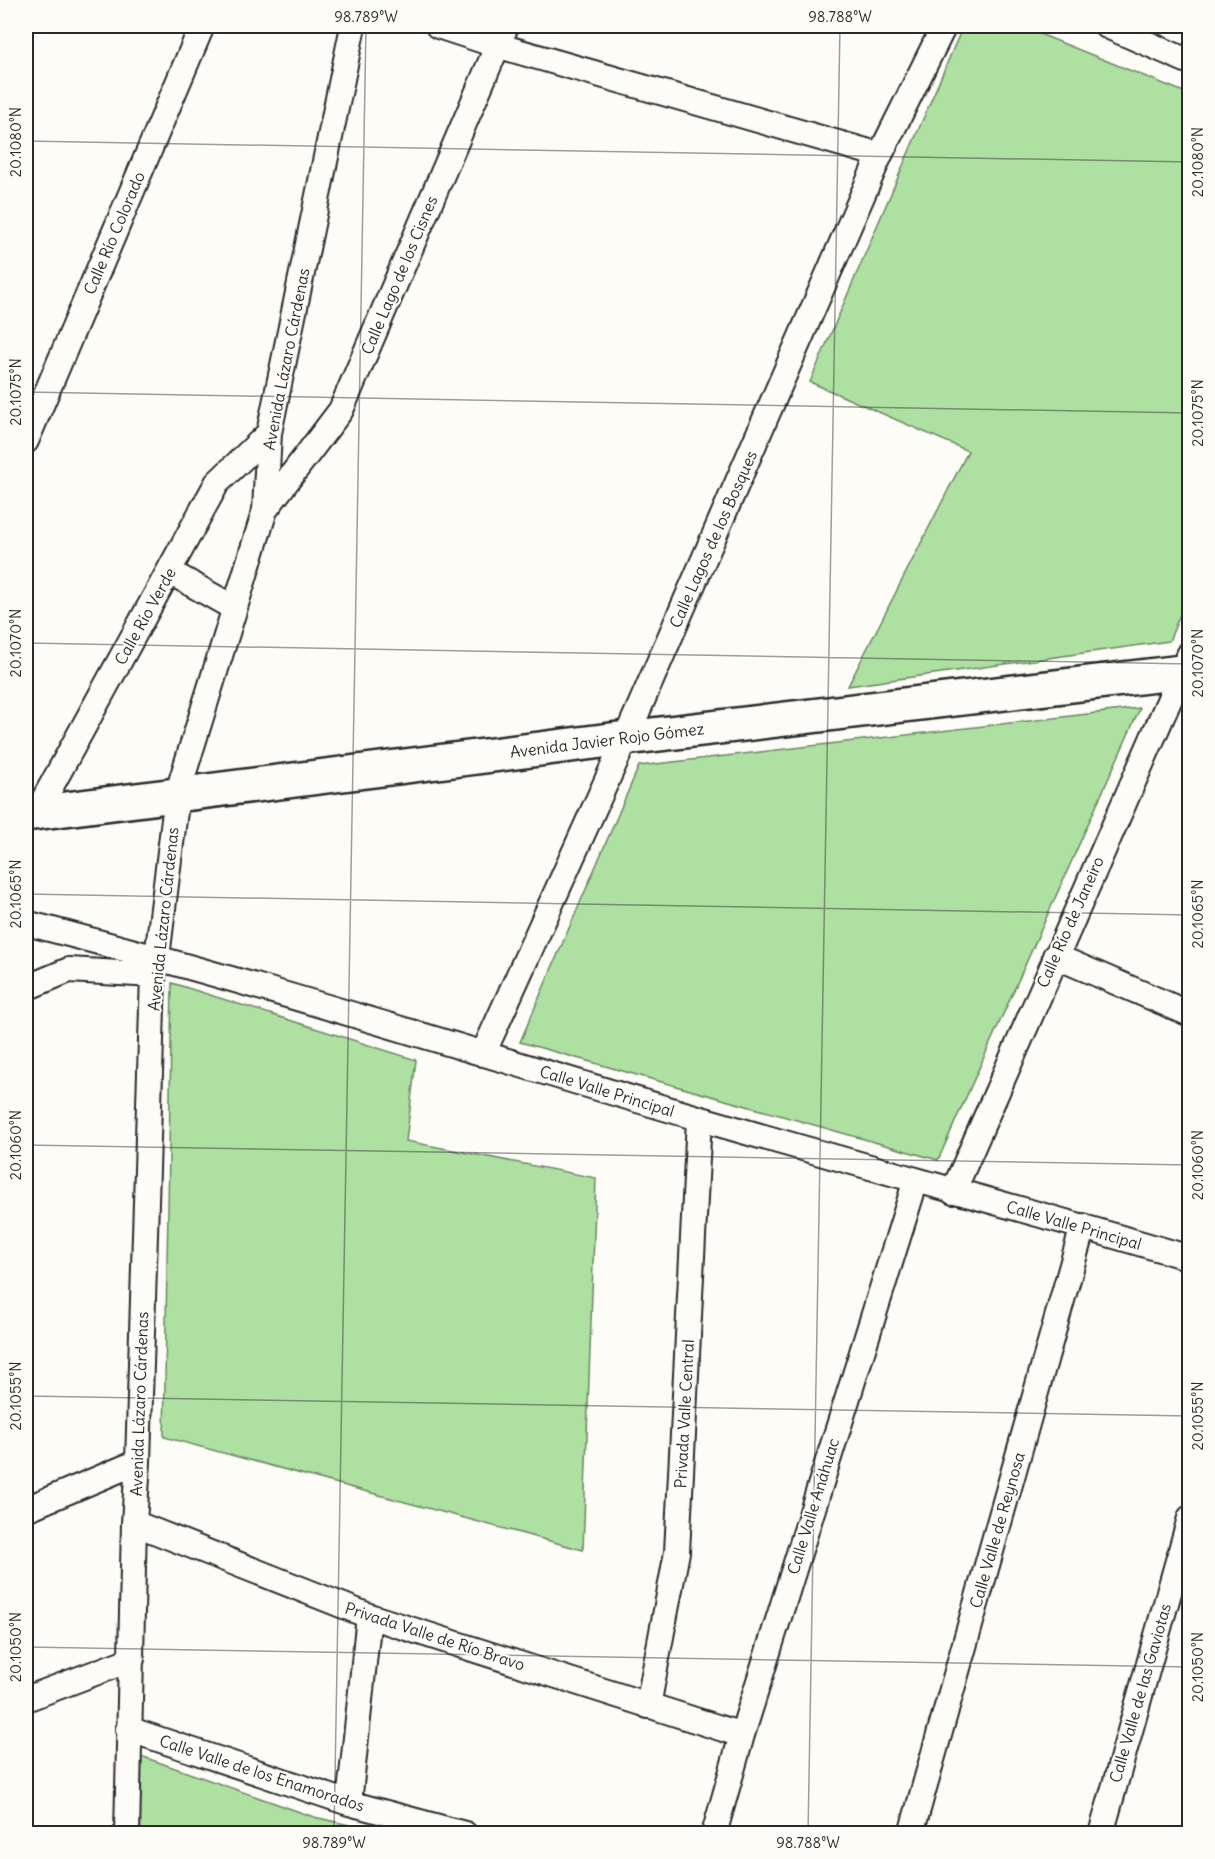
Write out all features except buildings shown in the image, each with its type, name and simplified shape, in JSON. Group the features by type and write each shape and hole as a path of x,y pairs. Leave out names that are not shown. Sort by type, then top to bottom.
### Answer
{"street":[{"name":"Calle Río Colorado","path":"26,441 202,26"},
{"name":"Avenida Lázaro Cárdenas","path":"127,1833 134,1523 155,966 177,795 265,510 269,433 353,26"},
{"path":"438,26 501,35 880,155"},
{"name":"Calle Lagos de los Bosques","path":"483,1054 626,738 880,155 944,26"},
{"path":"1107,26 1190,62"},
{"name":"Calle Lago de los Cisnes","path":"265,510 341,410 501,35"},
{"name":"Calle Río Verde","path":"31,813 170,572 217,483 269,433"},
{"path":"170,572 234,608"},
{"name":"Avenida Javier Rojo Gómez","path":"31,813 1187,666"},
{"name":"Calle Río de Janeiro","path":"953,1192 1055,956 1187,666"},
{"name":"Calle Valle Principal","path":"26,923 155,966 483,1054 699,1119 1190,1258"},
{"path":"1055,956 1190,1014"},
{"path":"26,988 69,970 155,966"},
{"name":"Privada Valle Central","path":"648,1706 677,1552 699,1119"},
{"name":"Calle Valle Anáhuac","path":"714,1833 742,1735 915,1180"},
{"name":"Calle Valle de Reynosa","path":"911,1833 1083,1226"},
{"path":"26,1509 138,1462"},
{"name":"Calle Valle de las Gaviotas","path":"1101,1833 1190,1518"},
{"name":"Privada Valle de Río Bravo","path":"134,1523 369,1616 742,1735"},
{"path":"349,1803 369,1616"},
{"path":"26,1699 132,1659"},
{"name":"Calle Valle de los Enamorados","path":"129,1729 349,1803 465,1833"}],"green space":[{"path":"963,26 1020,26 1189,94 1189,593 1169,641 848,686 968,451 810,382"},
{"path":"1140,708 938,1160 520,1042 639,766"},
{"path":"172,983 416,1060 406,1141 596,1178 583,1550 164,1437"},
{"path":"138,1755 314,1817 385,1833 138,1834"}]}
